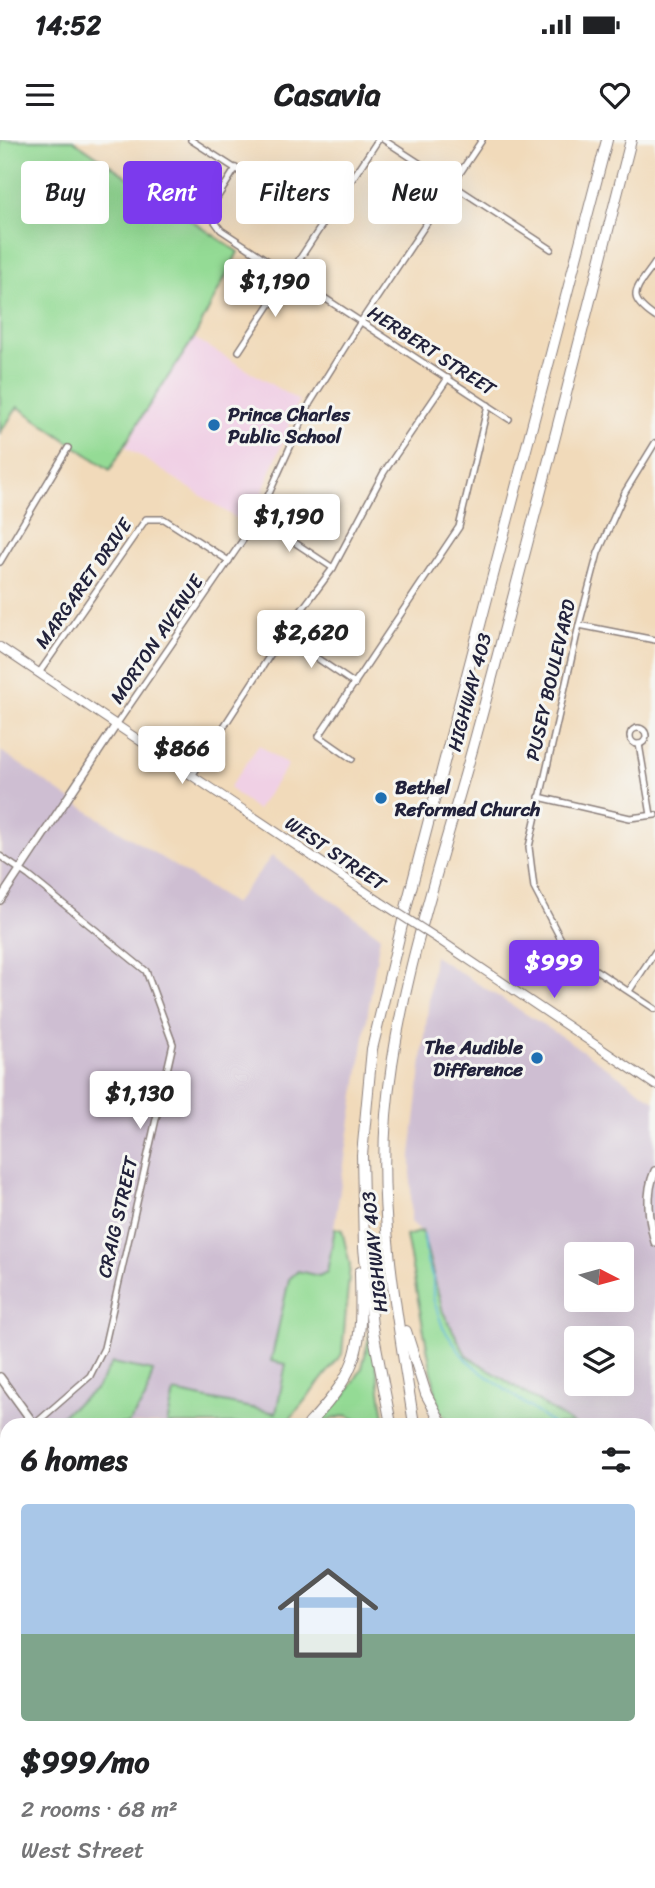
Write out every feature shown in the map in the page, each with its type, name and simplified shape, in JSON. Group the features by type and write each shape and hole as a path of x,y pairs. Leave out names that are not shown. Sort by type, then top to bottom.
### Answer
{"highway":[{"name":"HIGHWAY 403","path":"390,1418 372,1326 361,1189 363,1126 375,1037 404,913 607,140"},
{"name":"HIGHWAY 403","path":"413,1418 390,1268 384,1170 387,1114 407,988 476,737 631,140"},
{"path":"314,1418 337,1393 359,1344 360,1266 364,1248"},
{"path":"390,1268 397,1283 408,1342 426,1394 439,1418"}],"main road":[{"name":"WEST STREET","path":"0,647 655,1085"}],"street":[{"path":"191,140 236,168"},
{"path":"239,351 378,140"},
{"path":"384,140 414,161"},
{"name":"MORTON AVENUE","path":"462,169 482,140"},
{"name":"HERBERT STREET","path":"236,168 215,201 213,219 221,230 509,419"},
{"path":"462,193 551,249"},
{"name":"MORTON AVENUE","path":"116,725 258,518 310,403 425,224"},
{"path":"655,264 636,291 638,306 655,317"},
{"path":"192,776 283,635 333,568 384,472 448,378"},
{"path":"352,759 319,736 459,527 488,405"},
{"name":"PUSEY BOULEVARD","path":"655,443 625,492 598,553 529,847 534,888 567,951 655,1009"},
{"path":"0,562 68,448"},
{"path":"258,518 333,568"},
{"name":"MARGARET DRIVE","path":"39,673 146,519 164,519 229,561"},
{"path":"579,625 655,640"},
{"path":"283,635 355,684"},
{"path":"0,900 116,725"},
{"path":"539,797 629,818 653,815 639,744"},
{"name":"CRAIG STREET","path":"0,856 20,869 146,971 173,1044 104,1348 90,1376 42,1418"},
{"path":"628,990 655,952"},
{"path":"655,1171 649,1195 649,1213 655,1242"},
{"path":"0,1377 31,1418"}],"shaded area":[{"name":"Prince Charles Public School","path":"194,338 299,401 261,496 245,524 126,447 144,413"},
{"path":"259,745 288,765 257,810 229,788"},
{"path":"1,751 74,802 234,904 272,856 380,936 327,1272 319,1276 298,1271 271,1361 286,1363 276,1413 174,1392 168,1418 128,1418 96,1389 58,1418 0,1418"},
{"path":"434,956 564,1038 655,1101 655,1418 564,1418 466,1355 443,1312 422,1232 411,1222 411,1155"}],"green space":[{"path":"0,140 73,140 104,161 21,161 21,224 109,224 109,164 123,174 123,224 197,224 238,252 194,338 110,470 18,407 0,433"},
{"path":"335,1228 342,1230 350,1265 342,1354 291,1418 168,1418 174,1392 276,1413 286,1364 271,1361 289,1279 298,1271 319,1276 327,1272"},
{"path":"422,1231 443,1312 466,1355 564,1418 446,1418 439,1411 406,1236"},
{"path":"371,1329 384,1418 353,1418 346,1415 322,1418 346,1394 362,1368"},
{"path":"112,1363 153,1371 145,1399 132,1418 58,1418 96,1389"}],"waterway":[{"path":"424,1235 427,1262 433,1278 433,1298 443,1328 462,1355 478,1370 545,1418"}],"place":[{"name":"Prince Charles Public School","path":"214,425"},
{"name":"Bethel Reformed Church","path":"381,798"},
{"name":"The Audible Difference","path":"537,1058"}]}
